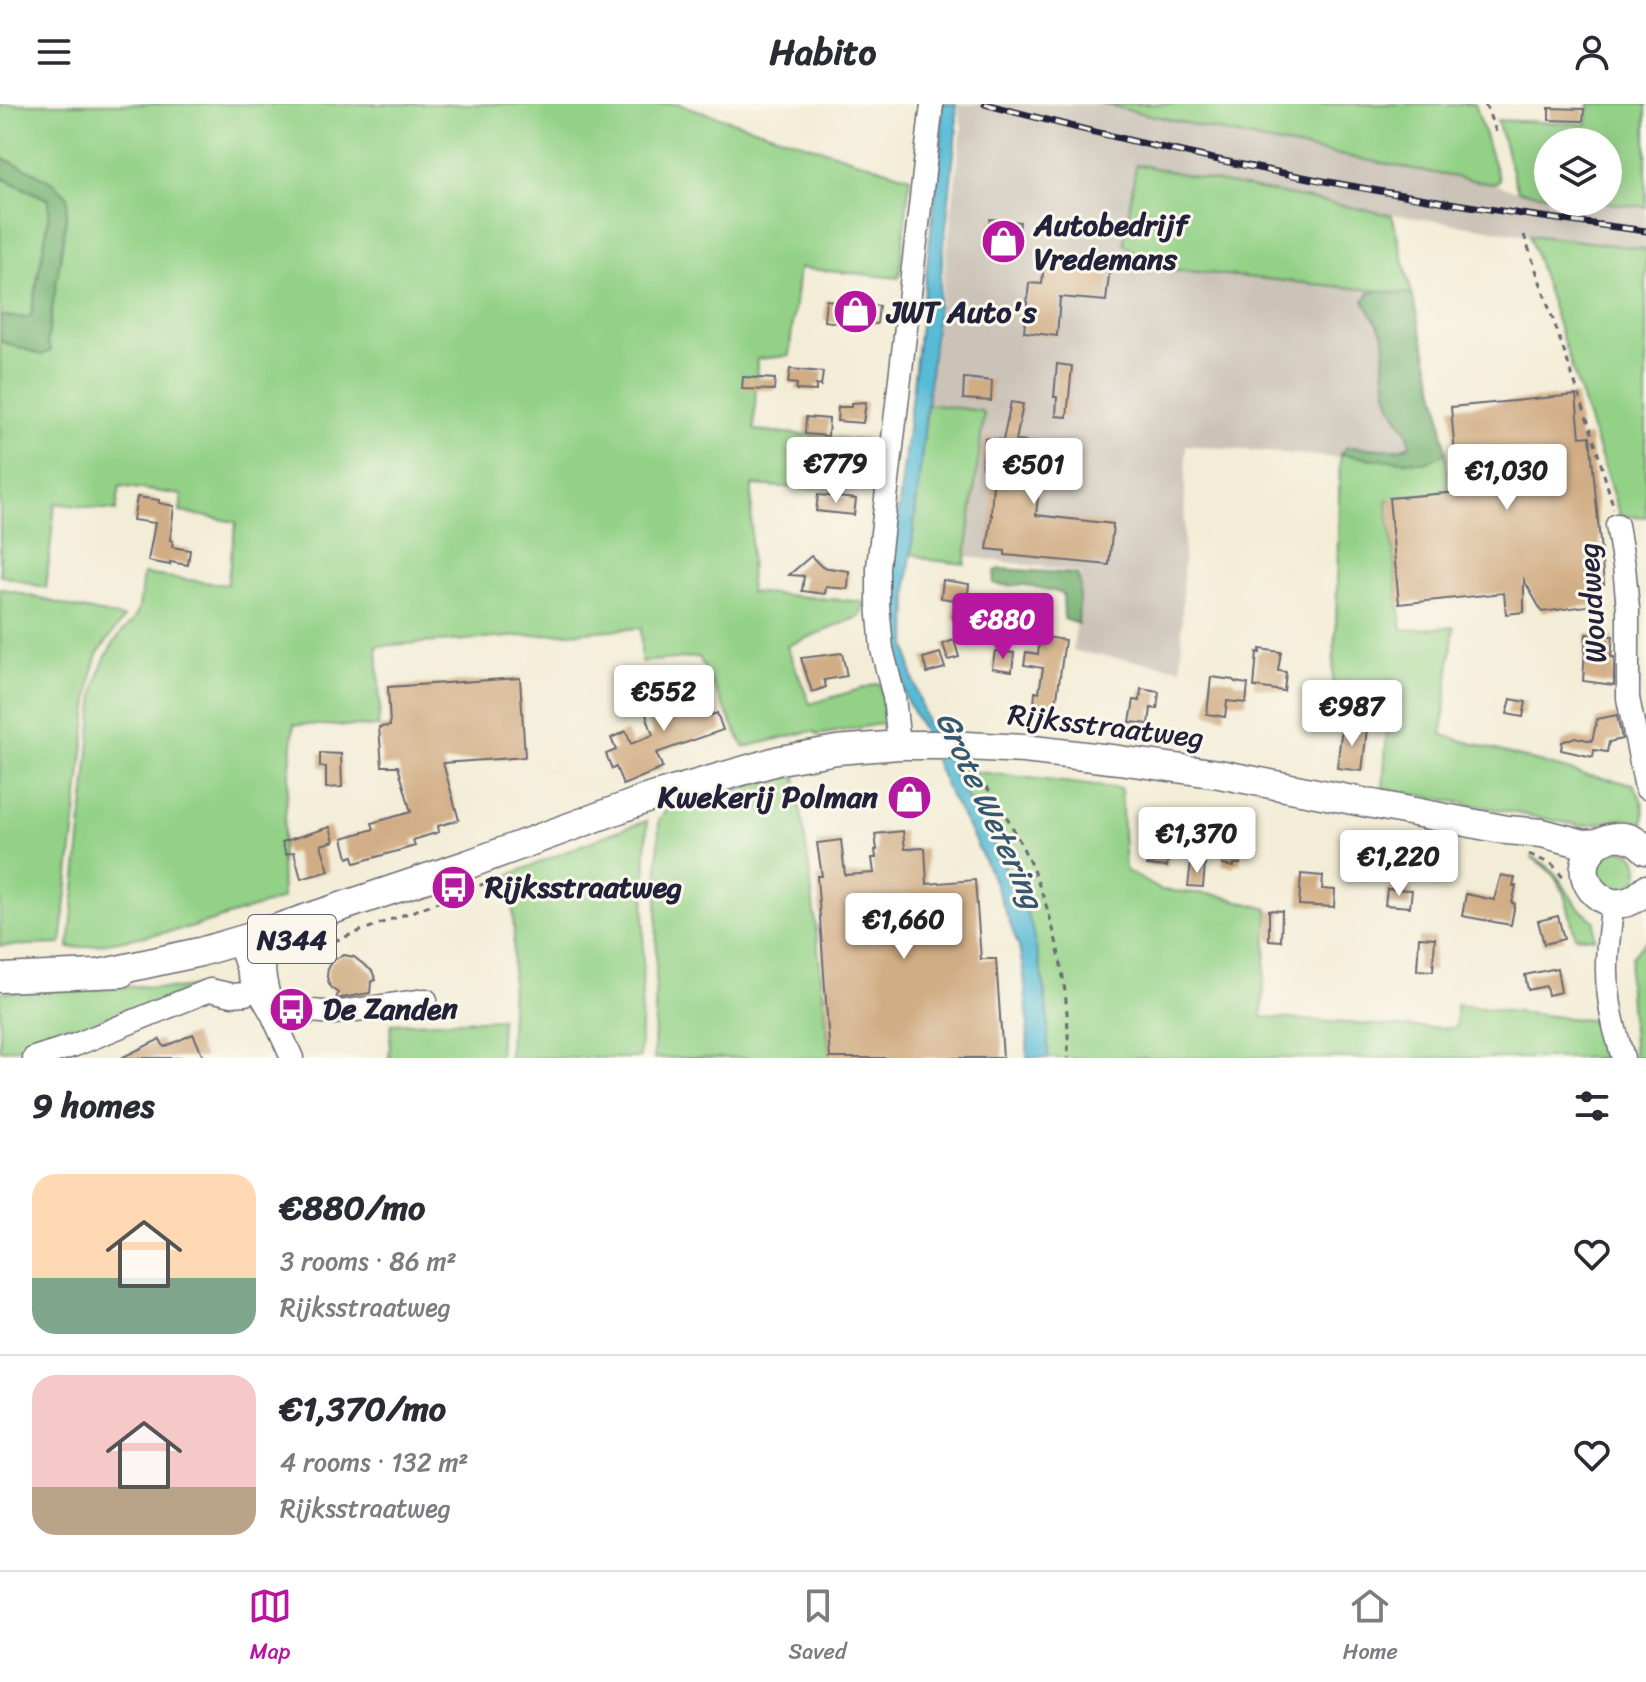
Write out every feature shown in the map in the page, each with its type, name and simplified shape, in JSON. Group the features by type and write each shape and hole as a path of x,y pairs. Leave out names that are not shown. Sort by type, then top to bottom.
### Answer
{"main road":[{"name":"Rijksstraatweg","path":"0,978 173,973 257,961 325,927 427,885 469,864 649,798 780,760 837,750 922,745 1024,749 1219,774 1507,830 1542,833 1584,844 1599,843"},
{"name":"Rijksstraatweg","path":"1507,830 1576,860 1585,872"},
{"name":"N344","path":"1599,843 1620,836 1644,845"},
{"path":"1585,872 1590,853 1599,843"},
{"name":"N344","path":"1585,872 1596,894 1613,903"},
{"path":"1613,903 1628,902 1646,889"}],"street":[{"path":"922,745 894,697 882,649 878,567 932,104"},
{"name":"Woudweg","path":"1617,525 1628,609 1628,698 1646,788"},
{"path":"1613,903 1608,996 1623,1058"},
{"path":"257,961 292,1058"},
{"name":"Rijksstraatweg","path":"34,1058 75,1045 210,990 232,995 245,994 257,961"},
{"path":"276,1020 312,1011 334,1013 426,1000"}],"path":[{"path":"1485,104 1497,134"},
{"name":"Woudweg","path":"1524,235 1593,436 1617,525"},
{"path":"974,761 973,770 978,781 991,792 1021,843 1051,915 1066,994 1068,1058"},
{"path":"257,961 277,962 475,888 500,875"}],"shaded area":[{"path":"958,104 1102,104 1260,140 1534,193 1534,216 1622,216 1622,204 1646,207 1646,249 1520,234 1353,208 1136,164 1408,291 1445,467 1186,445 1181,668 1073,651 1081,572 910,549 962,128"}],"green space":[{"path":"0,104 678,104 910,177 899,278 799,268 789,356 757,359 754,430 880,442 875,493 752,485 750,592 863,602 861,616 787,646 810,704 880,683 886,723 818,735 807,732 744,747 699,657 641,662 641,628 377,646 378,727 294,724 281,859 282,899 190,928 69,948 95,693 103,663 114,642 138,611 143,574 227,585 236,522 180,512 182,495 120,486 116,511 55,503 46,588 0,575 0,341 42,355 47,342 68,197 36,173 0,157"},
{"path":"1102,104 1475,104 1499,180 1492,184 1260,140"},
{"path":"1589,104 1646,104 1646,207 1622,204 1622,128 1534,128 1534,193 1518,191 1497,120 1587,124"},
{"path":"0,157 45,178 68,197 47,342 51,351 42,355 0,341 0,316 28,318 31,315 49,217 49,200 0,177"},
{"path":"1136,164 1392,215 1412,294 1158,268 1124,244"},
{"path":"0,177 49,199 49,217 28,318 0,316"},
{"path":"1529,235 1646,249 1646,517 1620,516"},
{"path":"1369,293 1412,294 1439,406 1446,453 1425,462 1340,454 1347,447 1388,449 1410,445 1388,396 1382,333 1364,300"},
{"path":"927,404 981,411 984,414 965,564 930,560 911,553"},
{"path":"1446,453 1449,496 1387,500 1402,630 1454,627 1442,735 1585,775 1633,784 1642,803 1643,824 1625,818 1583,826 1383,788 1388,716 1330,709 1336,629 1340,454 1425,462"},
{"path":"995,571 1077,574 1080,583 1078,624 1064,619 1063,594 1025,585 993,583"},
{"path":"0,588 124,618 98,653 92,674 61,944 0,946"},
{"path":"953,769 1121,789 1125,870 1161,890 1218,895 1268,909 1262,1017 1456,1028 1456,1005 1604,1022 1615,1058 1048,1058 1043,980 1019,895 978,814 958,784"},
{"path":"796,776 830,1058 654,1058 659,820 665,811 685,804"},
{"path":"647,821 640,1058 509,1058 514,932 507,880 509,875"},
{"path":"1619,850 1633,856 1639,870 1633,884 1619,890 1605,884 1599,870 1605,856"},
{"path":"1531,857 1552,870 1577,905 1595,921 1595,938 1575,936 1563,890 1552,873"},
{"path":"1646,941 1646,1058 1634,1058 1628,977 1632,956"},
{"path":"140,986 176,989 200,986 70,1036 40,1045 0,1050 0,992"},
{"path":"501,1019 499,1058 389,1058 391,1024"}],"water":[{"path":"942,104 956,104 957,125 908,581 907,646 927,724 932,728 958,784 978,814 1030,921 1043,980 1048,1058 1027,1058 1028,1021 1019,947 992,876 950,796 905,697 893,645 893,557 941,145"}],"building":[{"path":"1549,108 1584,109 1583,121 1549,120"},
{"path":"990,219 1020,222 1017,249 995,247 995,240 988,238"},
{"path":"1045,251 1111,258 1106,301 1060,297 1057,336 1024,332 1029,283 1042,284"},
{"path":"826,300 879,306 877,324 824,321"},
{"path":"1057,364 1072,366 1067,417 1056,416"},
{"path":"790,369 823,372 821,386 816,385 816,391 796,390 797,384 788,383"},
{"path":"743,377 775,379 774,390 742,389"},
{"path":"964,378 992,381 991,401 963,399"},
{"path":"1576,395 1580,437 1590,436 1604,584 1594,585 1595,605 1542,612 1524,580 1524,612 1506,614 1504,593 1399,604 1389,498 1458,492 1451,407"},
{"path":"866,402 863,423 837,421 838,407"},
{"path":"1011,402 1023,404 1016,441 1050,444 1047,478 1040,478 1036,515 1113,524 1109,565 1005,555 1005,551 987,549 994,468 982,467 985,438 1003,440"},
{"path":"806,417 829,419 828,436 805,434"},
{"path":"818,495 856,499 854,515 816,511"},
{"path":"137,497 174,506 170,540 173,541 172,547 190,550 188,565 148,561 155,523 133,520"},
{"path":"811,556 822,567 849,571 848,589 826,587 825,594 802,591 804,576 789,575"},
{"path":"943,580 969,584 965,620 953,619 955,600 941,598"},
{"path":"1586,634 1613,636 1611,657 1614,657 1614,685 1583,681"},
{"path":"1040,636 1065,640 1054,719 1033,717 1035,692 1039,692 1043,668 1024,665 1026,652 1038,654"},
{"path":"954,640 959,657 948,660 943,644"},
{"path":"1260,649 1281,652 1278,671 1286,672 1284,691 1254,687 1257,652 1260,653"},
{"path":"995,651 1014,653 1012,671 992,668"},
{"path":"842,653 847,676 824,680 826,687 812,692 801,658"},
{"path":"940,653 945,668 927,673 923,658"},
{"path":"1211,677 1248,684 1246,703 1227,701 1225,717 1207,714"},
{"path":"520,678 525,757 443,763 459,820 438,826 439,832 413,840 415,846 355,863 353,856 348,858 343,838 374,829 372,823 411,812 398,766 382,766 379,727 390,726 388,687"},
{"path":"704,686 712,715 717,713 723,730 656,753 663,768 623,785 616,767 612,769 606,754 616,750 611,738 626,731 631,744 653,735 643,706"},
{"path":"1141,689 1159,692 1157,709 1151,708 1149,724 1130,722 1134,700 1140,701"},
{"path":"1511,699 1526,702 1523,717 1507,714"},
{"path":"1617,715 1622,739 1609,742 1607,752 1594,750 1593,757 1561,750 1562,742 1575,737 1592,741 1597,719"},
{"path":"1342,726 1367,729 1362,771 1337,768"},
{"path":"320,753 341,754 342,787 326,788 326,767 320,767"},
{"path":"919,785 921,802 914,803 915,810 900,812 897,788"},
{"path":"330,827 334,841 321,845 329,871 301,879 294,852 286,854 282,842"},
{"path":"903,831 905,849 925,848 927,884 975,880 981,959 996,959 1003,1058 830,1058 817,876 822,876 817,843 841,840 845,875 874,873 872,858 876,858 877,850 875,834"},
{"path":"1228,837 1243,839 1240,864 1234,864 1234,867 1222,865"},
{"path":"1149,839 1170,841 1167,867 1147,865"},
{"path":"1406,840 1445,847 1443,874 1409,869 1410,859 1404,858"},
{"path":"1191,862 1205,864 1203,887 1188,886"},
{"path":"1301,874 1323,876 1322,889 1335,890 1334,907 1299,905"},
{"path":"1501,875 1515,878 1511,925 1462,916 1466,894 1494,900"},
{"path":"1387,889 1412,890 1410,907 1385,905"},
{"path":"1269,910 1282,911 1281,941 1269,940"},
{"path":"1558,916 1564,939 1544,944 1538,921"},
{"path":"1419,937 1435,938 1433,971 1417,970"},
{"path":"344,955 354,957 372,971 376,980 371,982 370,993 336,999 338,993 330,987 327,977 328,967 334,959"},
{"path":"1557,968 1561,992 1548,995 1546,986 1528,990 1525,975"},
{"path":"193,1034 204,1058 121,1058 160,1039 164,1047"}],"railway":[{"path":"985,104 1149,145 1313,179 1479,208 1646,231"}],"place":[{"name":"Autobedrijf Vredemans","path":"1003,242"},
{"name":"JWT Auto's","path":"856,312"},
{"name":"Kwekerij Polman","path":"909,797"},
{"name":"Rijksstraatweg","path":"454,887"},
{"name":"De Zanden","path":"292,1009"}],"water label":[{"name":"Grote Wetering","path":"990,810"}]}
